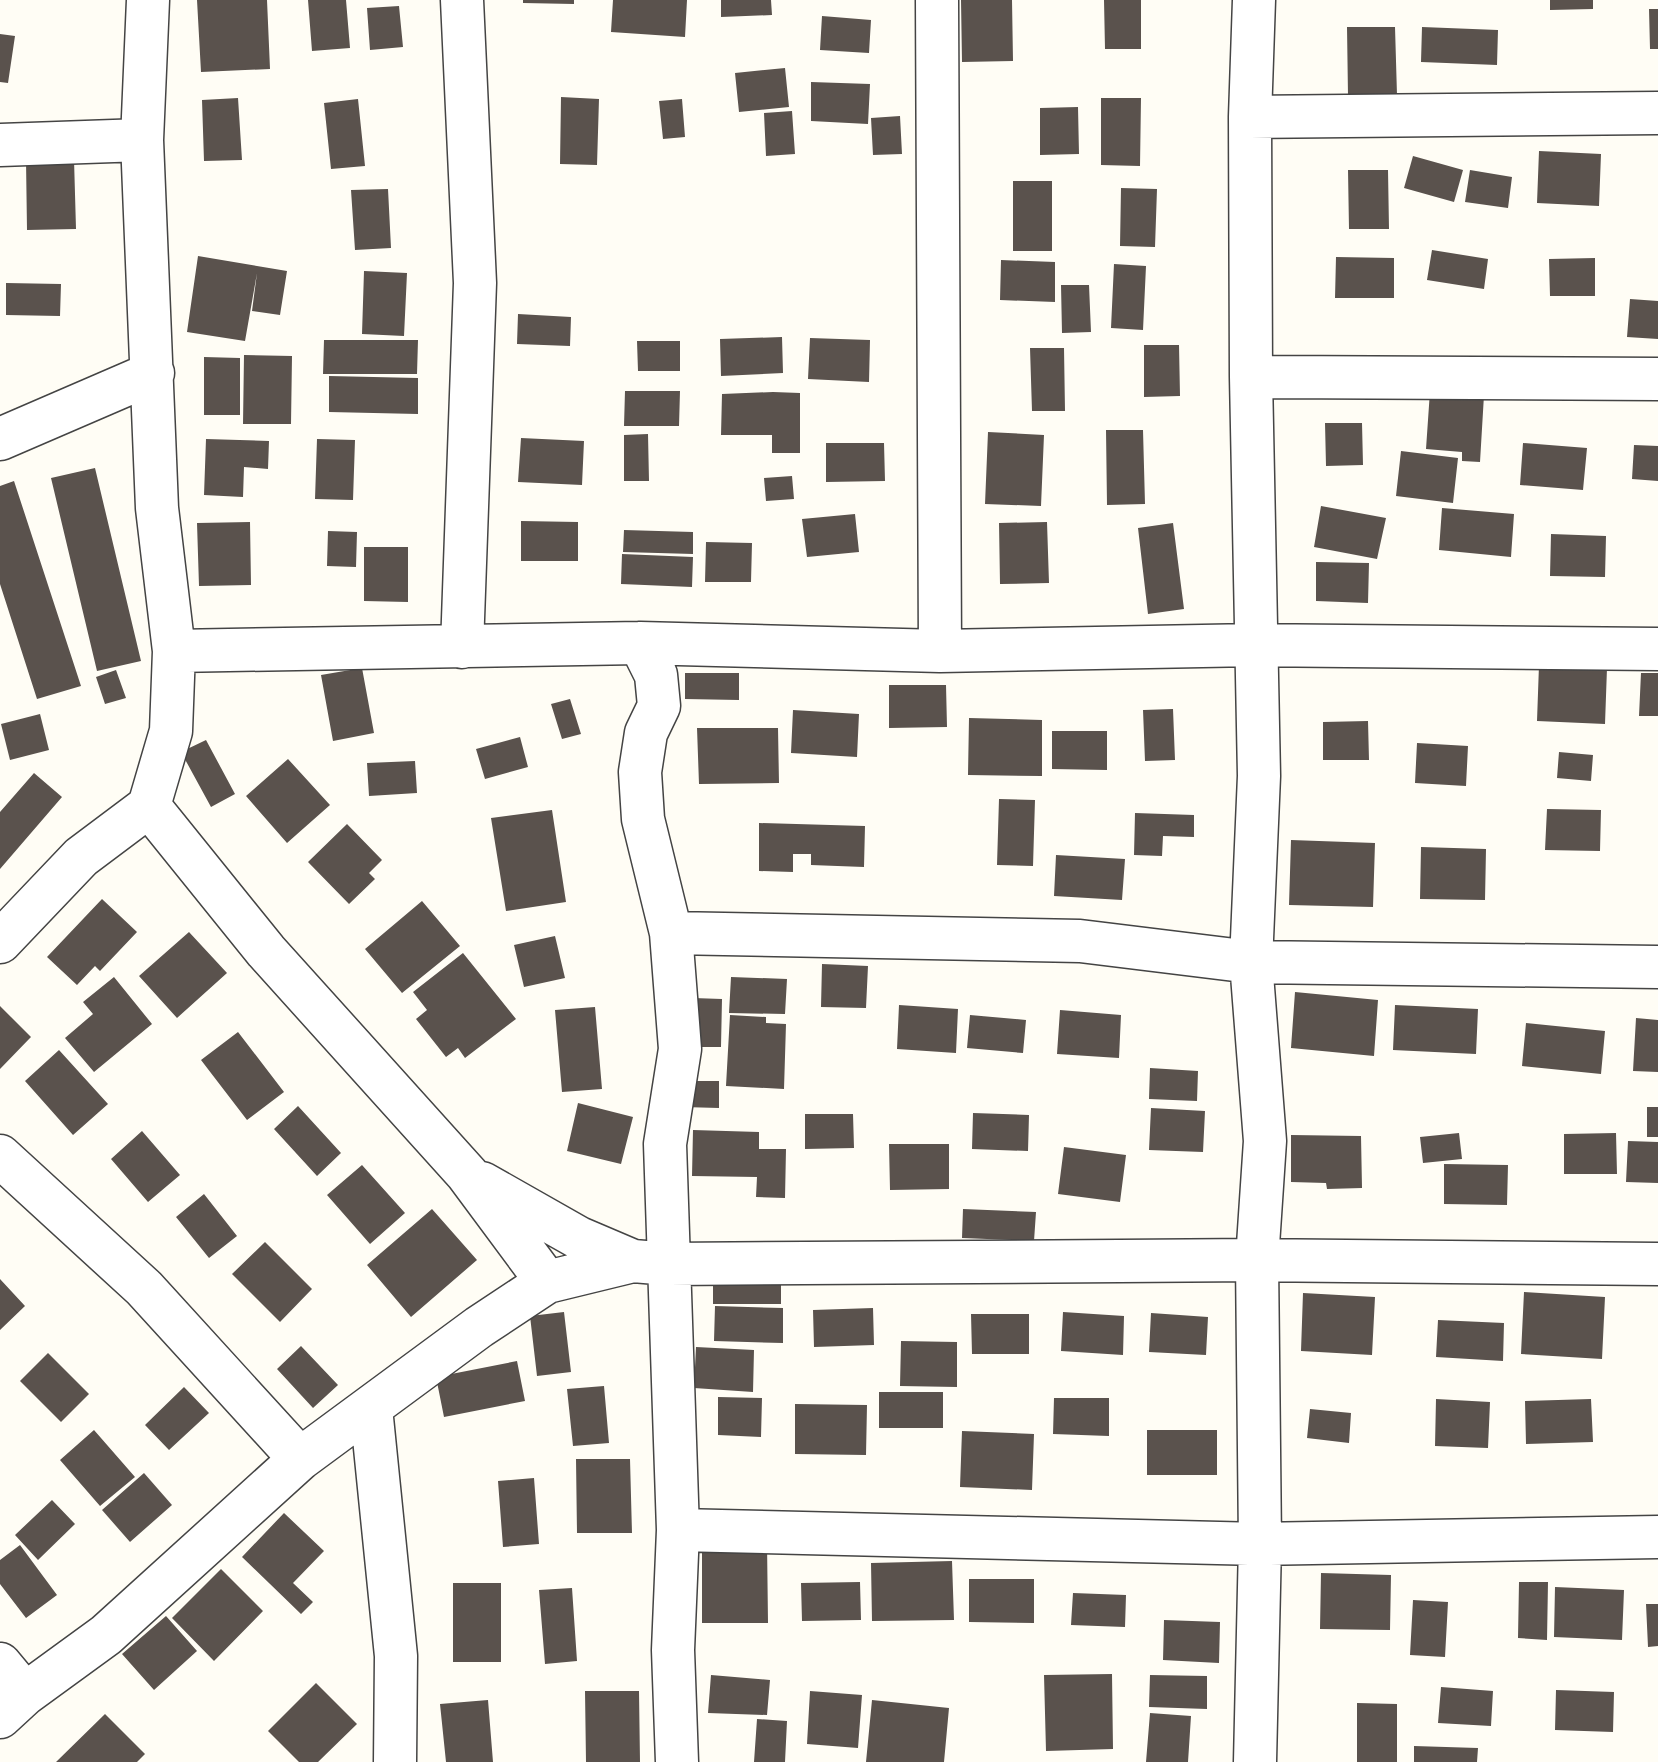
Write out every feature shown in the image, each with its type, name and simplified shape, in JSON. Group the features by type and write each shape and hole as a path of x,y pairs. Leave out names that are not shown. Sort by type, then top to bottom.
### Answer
{"street":[{"path":"2,936 81,857 149,806 171,731 174,651 157,508 142,140 148,0"},
{"path":"462,0 475,283 462,647"},
{"path":"937,0 940,651"},
{"path":"1254,0 1250,117 1251,377 1259,776 1251,962 1265,1141 1257,1260 1260,1544 1255,1762"},
{"path":"1250,117 1658,113"},
{"path":"0,145 142,140"},
{"path":"0,439 153,373"},
{"path":"1251,377 1658,379"},
{"path":"640,643 656,675 659,706 646,733 640,772 643,819 671,933 680,1049 651,1262 678,1530 673,1650 677,1762"},
{"path":"174,651 640,643 940,651 1255,645 1658,649"},
{"path":"149,806 266,951 467,1174 547,1282"},
{"path":"671,933 1080,941 1251,962 1658,967"},
{"path":"0,1156 144,1288 300,1459"},
{"path":"467,1174 579,1238 651,1262"},
{"path":"8,1692 106,1635 300,1459 479,1327 547,1282 651,1262 1257,1260 1658,1264"},
{"path":"371,1408 396,1656 395,1762"},
{"path":"678,1530 1260,1544 1658,1537"}],"building":[{"path":"197,0 267,0 270,69 201,72"},
{"path":"308,0 346,0 350,48 312,51"},
{"path":"523,0 574,0 574,4 523,3"},
{"path":"613,0 687,0 685,37 611,32"},
{"path":"721,0 771,0 772,15 721,17"},
{"path":"961,0 1012,0 1013,61 962,62"},
{"path":"1104,0 1141,0 1141,49 1105,49"},
{"path":"1550,0 1593,0 1593,9 1550,10"},
{"path":"399,6 403,47 370,50 367,8"},
{"path":"1649,9 1658,9 1658,49 1650,49"},
{"path":"822,16 871,20 869,53 820,50"},
{"path":"1347,27 1395,27 1397,95 1348,96"},
{"path":"1422,27 1498,30 1497,65 1421,62"},
{"path":"0,34 15,36 8,83 0,82"},
{"path":"785,68 789,107 739,112 735,73"},
{"path":"811,82 870,84 868,124 811,121"},
{"path":"561,97 599,99 597,165 560,164"},
{"path":"238,98 242,160 204,161 202,100"},
{"path":"1101,98 1141,98 1140,166 1101,165"},
{"path":"358,99 365,166 331,169 324,103"},
{"path":"682,99 685,137 663,139 659,101"},
{"path":"1078,107 1079,154 1040,155 1040,108"},
{"path":"792,111 795,154 766,156 764,113"},
{"path":"900,116 902,154 873,155 871,118"},
{"path":"1539,151 1601,154 1599,206 1537,203"},
{"path":"1413,156 1463,170 1454,202 1404,188"},
{"path":"74,159 76,229 27,230 26,160"},
{"path":"1348,170 1388,170 1389,229 1349,229"},
{"path":"1470,170 1512,177 1508,208 1465,202"},
{"path":"1013,181 1052,181 1052,251 1013,251"},
{"path":"1121,188 1157,189 1155,247 1120,246"},
{"path":"388,189 391,248 355,250 351,190"},
{"path":"1432,250 1488,259 1484,289 1427,280"},
{"path":"198,256 287,271 280,315 252,311 257,273 245,341 187,332"},
{"path":"1336,257 1394,258 1394,298 1335,298"},
{"path":"1595,258 1595,296 1550,296 1549,259"},
{"path":"1001,260 1055,262 1055,302 1000,300"},
{"path":"1114,264 1146,266 1143,330 1111,328"},
{"path":"364,271 407,273 404,336 362,334"},
{"path":"6,283 61,284 60,316 6,315"},
{"path":"1061,285 1089,285 1091,332 1062,333"},
{"path":"1630,299 1658,301 1658,339 1627,337"},
{"path":"518,314 571,317 570,346 517,344"},
{"path":"782,337 783,373 721,376 720,339"},
{"path":"810,338 870,340 869,382 808,379"},
{"path":"324,340 418,340 417,374 323,374"},
{"path":"637,341 680,341 680,371 638,371"},
{"path":"1144,345 1179,345 1180,396 1144,397"},
{"path":"1030,348 1064,348 1065,411 1032,411"},
{"path":"244,355 292,356 291,424 243,424"},
{"path":"204,357 240,358 240,415 204,415"},
{"path":"329,376 418,378 418,414 329,412"},
{"path":"625,391 680,391 679,426 624,426"},
{"path":"1430,391 1484,395 1480,462 1462,461 1462,452 1426,449"},
{"path":"800,393 800,453 772,453 772,435 721,435 722,394"},
{"path":"1325,423 1362,423 1363,465 1326,466"},
{"path":"1106,430 1143,430 1145,504 1107,505"},
{"path":"988,432 1044,435 1041,506 985,504"},
{"path":"648,434 649,481 624,481 624,435"},
{"path":"521,438 584,441 582,485 518,482"},
{"path":"206,439 269,441 268,469 244,467 243,497 204,495"},
{"path":"317,439 355,440 353,500 315,499"},
{"path":"826,443 884,443 885,481 826,482"},
{"path":"1523,443 1587,448 1583,490 1520,485"},
{"path":"1634,445 1658,446 1658,481 1632,479"},
{"path":"1401,451 1458,458 1453,503 1396,496"},
{"path":"95,468 141,661 97,671 51,478"},
{"path":"792,476 794,499 766,501 764,478"},
{"path":"14,481 81,686 37,699 0,584 0,486"},
{"path":"1321,506 1386,518 1377,559 1314,547"},
{"path":"1442,508 1514,514 1511,557 1439,550"},
{"path":"855,514 859,552 807,557 802,519"},
{"path":"521,521 578,522 578,561 521,561"},
{"path":"250,522 251,585 199,586 197,523"},
{"path":"1047,522 1049,583 1000,584 999,523"},
{"path":"1173,523 1184,609 1148,614 1138,528"},
{"path":"624,530 693,532 693,554 623,552"},
{"path":"328,531 357,532 356,567 327,566"},
{"path":"1551,534 1606,536 1605,577 1550,576"},
{"path":"706,542 752,543 751,582 705,582"},
{"path":"364,547 408,547 408,602 364,601"},
{"path":"622,554 693,557 692,587 621,584"},
{"path":"1316,562 1369,563 1368,603 1316,601"},
{"path":"1539,665 1607,668 1605,724 1537,721"},
{"path":"362,668 374,733 333,741 321,675"},
{"path":"116,670 126,698 105,704 96,677"},
{"path":"685,673 739,673 739,700 685,699"},
{"path":"1641,673 1658,673 1658,716 1639,716"},
{"path":"889,685 946,685 947,727 889,728"},
{"path":"570,699 581,734 562,739 551,704"},
{"path":"1173,709 1175,760 1145,761 1143,710"},
{"path":"793,710 859,714 857,757 791,753"},
{"path":"40,714 49,750 10,760 1,724"},
{"path":"969,718 1042,720 1042,776 968,775"},
{"path":"1368,721 1369,760 1323,760 1323,722"},
{"path":"697,728 778,728 779,783 699,784"},
{"path":"1052,731 1107,731 1107,770 1052,769"},
{"path":"520,737 528,767 485,779 476,749"},
{"path":"206,740 235,794 211,807 181,752"},
{"path":"1417,743 1468,746 1466,786 1415,783"},
{"path":"1559,752 1593,755 1591,781 1557,778"},
{"path":"288,759 330,805 287,843 246,796"},
{"path":"415,761 417,793 369,796 367,763"},
{"path":"34,773 62,797 0,869 0,812"},
{"path":"999,799 1035,800 1033,866 997,865"},
{"path":"1547,809 1601,810 1600,851 1545,850"},
{"path":"552,810 566,902 506,911 491,818"},
{"path":"1135,813 1194,815 1194,837 1163,836 1162,856 1134,855"},
{"path":"759,823 865,826 864,867 811,865 811,854 793,854 793,872 759,871"},
{"path":"347,824 382,860 369,873 375,879 349,904 308,862"},
{"path":"1291,840 1375,843 1373,907 1289,905"},
{"path":"1421,847 1486,849 1485,900 1420,899"},
{"path":"1056,855 1125,859 1122,900 1054,896"},
{"path":"102,899 137,932 100,971 95,966 77,985 47,957"},
{"path":"422,901 460,946 402,993 365,949"},
{"path":"189,932 227,973 177,1018 139,976"},
{"path":"555,936 565,978 524,987 514,945"},
{"path":"463,953 516,1019 465,1058 458,1048 446,1057 416,1019 427,1010 413,992"},
{"path":"822,964 868,966 866,1008 821,1007"},
{"path":"114,977 152,1024 94,1072 65,1038 93,1014 83,1002"},
{"path":"731,977 787,979 785,1014 729,1013"},
{"path":"1295,992 1378,1000 1374,1056 1291,1048"},
{"path":"693,998 722,999 721,1047 692,1047"},
{"path":"899,1005 958,1009 956,1053 897,1049"},
{"path":"1395,1005 1478,1009 1476,1054 1393,1050"},
{"path":"0,1006 31,1037 0,1069"},
{"path":"595,1007 602,1089 562,1092 555,1010"},
{"path":"1060,1010 1121,1015 1119,1058 1057,1054"},
{"path":"730,1015 766,1017 766,1023 786,1024 784,1089 726,1086"},
{"path":"970,1015 1026,1020 1023,1053 967,1048"},
{"path":"1636,1018 1658,1020 1658,1072 1633,1071"},
{"path":"1526,1023 1605,1031 1601,1074 1522,1066"},
{"path":"238,1032 284,1092 247,1120 201,1060"},
{"path":"59,1050 108,1104 73,1135 25,1081"},
{"path":"1150,1068 1198,1071 1197,1101 1149,1099"},
{"path":"683,1081 719,1081 719,1108 683,1107"},
{"path":"578,1103 633,1117 621,1164 567,1151"},
{"path":"298,1106 341,1153 317,1176 274,1129"},
{"path":"1647,1107 1658,1107 1658,1137 1647,1137"},
{"path":"1151,1108 1205,1111 1203,1152 1149,1150"},
{"path":"973,1113 1029,1115 1028,1151 972,1149"},
{"path":"805,1114 853,1114 854,1148 805,1149"},
{"path":"693,1130 759,1132 759,1149 786,1149 785,1198 756,1197 757,1177 692,1176"},
{"path":"142,1131 180,1175 148,1202 111,1159"},
{"path":"1459,1133 1462,1159 1423,1163 1420,1137"},
{"path":"1616,1133 1617,1174 1564,1174 1564,1134"},
{"path":"1291,1135 1361,1136 1362,1188 1327,1189 1326,1183 1291,1182"},
{"path":"1628,1141 1658,1142 1658,1183 1626,1182"},
{"path":"889,1144 949,1144 949,1189 890,1190"},
{"path":"1064,1147 1126,1155 1120,1202 1058,1194"},
{"path":"1444,1164 1508,1165 1507,1205 1444,1204"},
{"path":"362,1165 405,1213 370,1244 327,1195"},
{"path":"204,1194 237,1236 209,1258 176,1217"},
{"path":"432,1209 477,1260 411,1317 367,1265"},
{"path":"963,1209 1036,1212 1034,1241 962,1238"},
{"path":"265,1242 312,1289 280,1322 232,1274"},
{"path":"713,1269 781,1270 781,1304 713,1304"},
{"path":"0,1279 25,1306 0,1330"},
{"path":"1524,1292 1605,1297 1602,1359 1521,1354"},
{"path":"1303,1293 1375,1297 1372,1355 1301,1351"},
{"path":"715,1306 783,1308 783,1343 714,1341"},
{"path":"873,1308 874,1345 814,1347 813,1310"},
{"path":"564,1312 571,1372 537,1376 530,1316"},
{"path":"1063,1312 1124,1316 1123,1355 1061,1351"},
{"path":"1151,1313 1208,1317 1206,1355 1149,1352"},
{"path":"971,1314 1029,1314 1029,1354 972,1354"},
{"path":"1438,1320 1504,1323 1503,1361 1436,1357"},
{"path":"901,1341 957,1342 957,1387 900,1386"},
{"path":"301,1346 338,1385 313,1408 277,1369"},
{"path":"696,1347 754,1350 753,1392 694,1388"},
{"path":"48,1353 89,1394 61,1422 20,1381"},
{"path":"517,1361 525,1401 444,1417 436,1377"},
{"path":"604,1386 609,1443 573,1446 567,1389"},
{"path":"184,1387 209,1413 169,1450 145,1425"},
{"path":"879,1392 943,1392 943,1428 879,1428"},
{"path":"718,1397 762,1398 761,1437 718,1435"},
{"path":"1054,1398 1109,1398 1109,1436 1053,1434"},
{"path":"1436,1399 1490,1402 1488,1448 1435,1446"},
{"path":"1591,1399 1593,1442 1526,1444 1525,1401"},
{"path":"795,1404 867,1405 866,1455 795,1454"},
{"path":"1310,1409 1351,1413 1349,1443 1307,1438"},
{"path":"94,1430 135,1477 100,1506 60,1460"},
{"path":"1147,1430 1217,1430 1217,1475 1147,1475"},
{"path":"962,1431 1034,1434 1032,1490 960,1487"},
{"path":"576,1459 630,1459 632,1533 577,1533"},
{"path":"144,1473 172,1505 130,1542 102,1510"},
{"path":"534,1478 539,1544 503,1547 498,1481"},
{"path":"52,1500 75,1524 38,1560 15,1535"},
{"path":"284,1513 324,1551 293,1583 313,1602 301,1614 242,1557"},
{"path":"702,1542 767,1542 768,1623 702,1623"},
{"path":"20,1545 57,1595 26,1618 0,1584 0,1560"},
{"path":"952,1561 954,1620 872,1621 871,1563"},
{"path":"221,1569 263,1611 214,1661 172,1618"},
{"path":"1321,1573 1391,1575 1390,1630 1320,1629"},
{"path":"969,1579 1034,1579 1034,1623 969,1622"},
{"path":"860,1582 861,1620 802,1621 801,1583"},
{"path":"1519,1582 1548,1582 1547,1640 1518,1638"},
{"path":"453,1583 501,1583 501,1662 453,1662"},
{"path":"1555,1587 1624,1590 1622,1640 1554,1637"},
{"path":"572,1588 577,1661 545,1664 539,1590"},
{"path":"1073,1593 1126,1595 1125,1627 1071,1625"},
{"path":"1413,1600 1448,1602 1445,1657 1410,1655"},
{"path":"1646,1604 1658,1604 1658,1646 1648,1647"},
{"path":"166,1616 197,1651 154,1690 122,1654"},
{"path":"1164,1620 1220,1622 1219,1663 1163,1660"},
{"path":"1112,1674 1113,1749 1046,1751 1044,1675"},
{"path":"711,1675 770,1680 767,1715 708,1713"},
{"path":"1150,1675 1207,1676 1207,1709 1149,1707"},
{"path":"316,1683 357,1724 318,1762 299,1762 268,1731"},
{"path":"1441,1687 1493,1691 1491,1726 1438,1723"},
{"path":"1556,1690 1614,1692 1613,1732 1555,1730"},
{"path":"585,1691 639,1691 640,1762 586,1762"},
{"path":"810,1691 862,1695 858,1748 807,1744"},
{"path":"488,1700 493,1762 446,1762 440,1704"},
{"path":"872,1700 949,1708 944,1762 866,1762"},
{"path":"1357,1703 1397,1704 1397,1762 1357,1762"},
{"path":"1150,1713 1191,1716 1188,1762 1146,1762"},
{"path":"105,1714 145,1754 137,1762 56,1762"},
{"path":"757,1719 787,1721 785,1762 754,1762"},
{"path":"1414,1746 1478,1748 1477,1762 1414,1762"}]}
